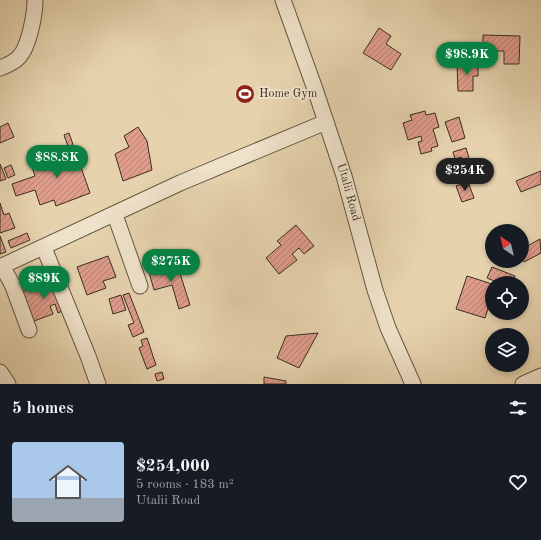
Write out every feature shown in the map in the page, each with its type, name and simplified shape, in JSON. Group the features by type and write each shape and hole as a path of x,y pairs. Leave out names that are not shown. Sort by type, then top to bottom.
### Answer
{"street":[{"path":"0,68 15,61 24,50 35,12 35,0"},
{"name":"Utalii Road","path":"283,0 344,176 375,290 388,328 413,384"},
{"path":"29,330 12,284 1,267 115,215 180,183 326,122"},
{"path":"115,215 140,286"},
{"path":"44,248 98,384"},
{"path":"0,372 8,384"},
{"path":"524,384 541,376"}],"building":[{"path":"379,28 391,36 386,44 401,54 391,70 363,53"},
{"path":"483,35 520,36 519,64 504,64 504,51 483,51"},
{"path":"478,62 478,76 473,76 473,91 458,91 457,63"},
{"path":"425,111 426,115 435,113 439,127 433,129 438,146 431,148 432,151 421,154 418,142 422,141 421,136 408,140 403,123 412,120 410,115"},
{"path":"459,117 465,138 452,142 445,122"},
{"path":"8,123 14,137 0,143 0,127"},
{"path":"138,127 147,141 152,170 123,181 115,154 129,147 124,136"},
{"path":"69,133 90,193 56,206 54,200 40,205 35,190 16,196 12,184 35,176 32,167 59,158 63,169 67,167 62,154 65,153 63,147 68,146 64,135"},
{"path":"466,148 473,171 466,174 461,157 455,159 453,152"},
{"path":"0,164 6,179 0,181"},
{"path":"11,165 15,175 8,178 4,168"},
{"path":"541,171 541,184 521,192 516,181"},
{"path":"468,182 474,198 462,202 456,186"},
{"path":"0,203 4,215 9,213 15,228 0,233"},
{"path":"296,225 314,246 304,254 299,248 292,254 297,260 279,274 266,258 281,245 277,241"},
{"path":"27,233 30,240 11,248 8,241"},
{"path":"0,236 6,252 0,254"},
{"path":"540,239 541,253 529,259 529,245"},
{"path":"108,256 116,277 103,281 106,288 87,295 77,267"},
{"path":"177,264 190,305 179,309 172,285 154,290 149,272"},
{"path":"492,268 495,268 515,276 488,276"},
{"path":"467,276 485,282 485,318 456,309"},
{"path":"55,279 66,309 58,313 55,304 50,306 53,314 34,321 22,292"},
{"path":"129,293 144,332 133,337 128,325 134,323 123,295"},
{"path":"121,295 126,310 113,314 109,299"},
{"path":"318,333 299,368 277,358 286,336"},
{"path":"147,338 156,365 147,369 139,348 143,346 141,340"},
{"path":"162,372 164,379 157,381 155,374"},
{"path":"264,377 286,381 286,384 264,384"}],"place":[{"name":"Home Gym","path":"245,94"}]}
